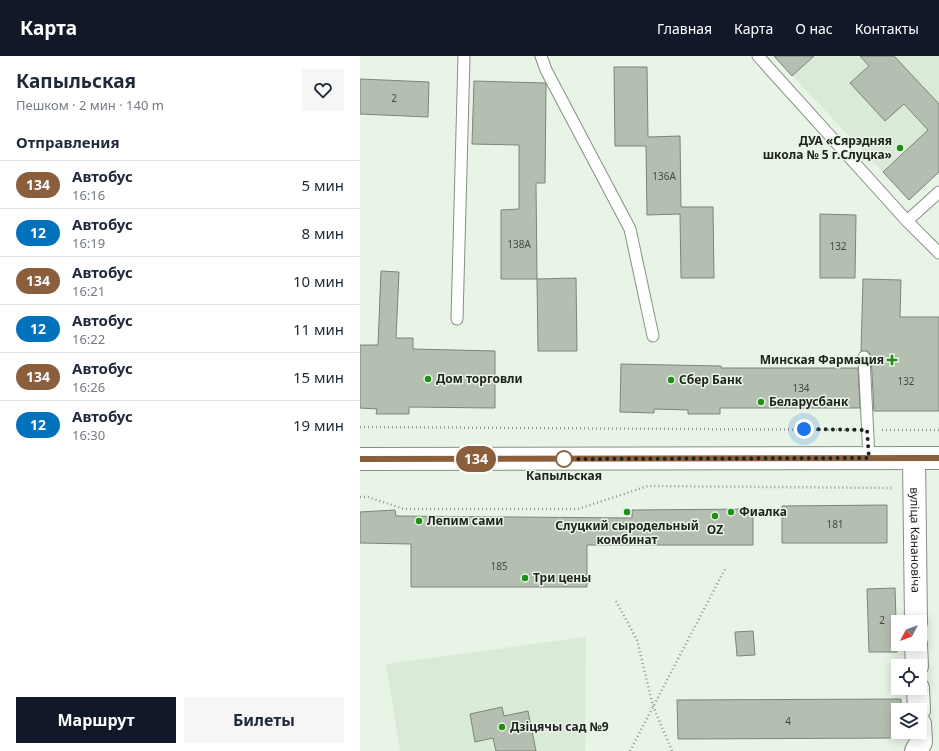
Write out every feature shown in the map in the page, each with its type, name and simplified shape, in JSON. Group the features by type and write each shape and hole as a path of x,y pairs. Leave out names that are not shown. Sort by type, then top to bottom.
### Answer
{"main road":[{"name":"вуліца Канановіча","path":"914,458 916,615"},
{"path":"360,459 939,458"},
{"path":"916,751 921,742 921,739"}],"lane":[{"path":"457,318 464,56"},
{"path":"542,56 546,70 630,229 653,336"},
{"path":"758,56 907,221 939,253"},
{"path":"907,221 939,192"},
{"path":"864,357 869,458"}],"path":[{"path":"360,427 939,430"},
{"path":"360,496 368,497 404,509 578,509 648,486 915,489"},
{"path":"630,751 725,569"},
{"path":"616,601 637,640 653,706 672,751"}],"shaded area":[{"name":"ДУА «Сярэдняя школа № 5 г.Слуцка»","path":"774,56 939,56 939,172 909,200"},
{"path":"586,637 585,751 400,751 386,664"}],"building":[{"path":"774,56 814,56 792,76"},
{"path":"860,56 894,56 939,104 939,172 909,200 883,172 928,130 904,104 885,121 850,83 869,66"},
{"path":"614,67 647,67 648,137 680,136 681,207 713,207 714,278 681,278 680,214 647,215 646,146 615,146"},
{"path":"360,79 429,82 428,117 360,114"},
{"path":"474,81 545,83 546,85 545,183 536,183 537,279 501,279 501,210 519,209 519,145 472,144"},
{"path":"820,214 856,215 855,278 820,278"},
{"name":"Дом торговли","path":"381,271 399,272 396,338 413,338 413,349 495,351 495,408 409,407 409,414 376,414 377,409 360,408 360,345 378,345"},
{"path":"576,278 577,351 538,351 537,279"},
{"path":"863,279 901,280 900,317 939,317 939,411 874,411 871,356 868,351 861,351"},
{"path":"621,364 721,366 721,368 858,368 860,408 720,408 720,414 688,414 688,410 654,409 654,413 620,412"},
{"path":"887,505 887,543 782,543 782,506"},
{"path":"753,509 753,545 587,545 587,587 411,587 411,544 360,543 360,512 395,510 396,516 632,518 632,510"},
{"path":"895,588 896,615 891,615 891,651 897,652 869,652 867,589"},
{"path":"753,631 755,655 737,656 735,632"},
{"path":"901,699 901,703 891,703 891,738 678,739 677,700"},
{"name":"Дзіцячы сад №9","path":"502,707 504,716 528,711 536,751 496,751 493,738 475,742 470,714"}],"bus line":[{"name":"134","path":"360,459 939,458"}],"place":[{"name":"ДУА «Сярэдняя школа № 5 г.Слуцка»","path":"900,148"},
{"name":"Минская Фармация","path":"892,360"},
{"name":"Дом торговли","path":"428,379"},
{"name":"Сбер Банк","path":"671,380"},
{"name":"Беларусбанк","path":"761,402"},
{"name":"Капыльская","path":"564,459"},
{"name":"Слуцкий сыродельный комбинат","path":"627,512"},
{"name":"Фиалка","path":"731,512"},
{"name":"OZ","path":"715,516"},
{"name":"Лепим сами","path":"419,521"},
{"name":"Три цены","path":"525,578"},
{"name":"Дзіцячы сад №9","path":"502,727"}],"route":[{"path":"564,459 869,458 867,430 804,429"}]}
